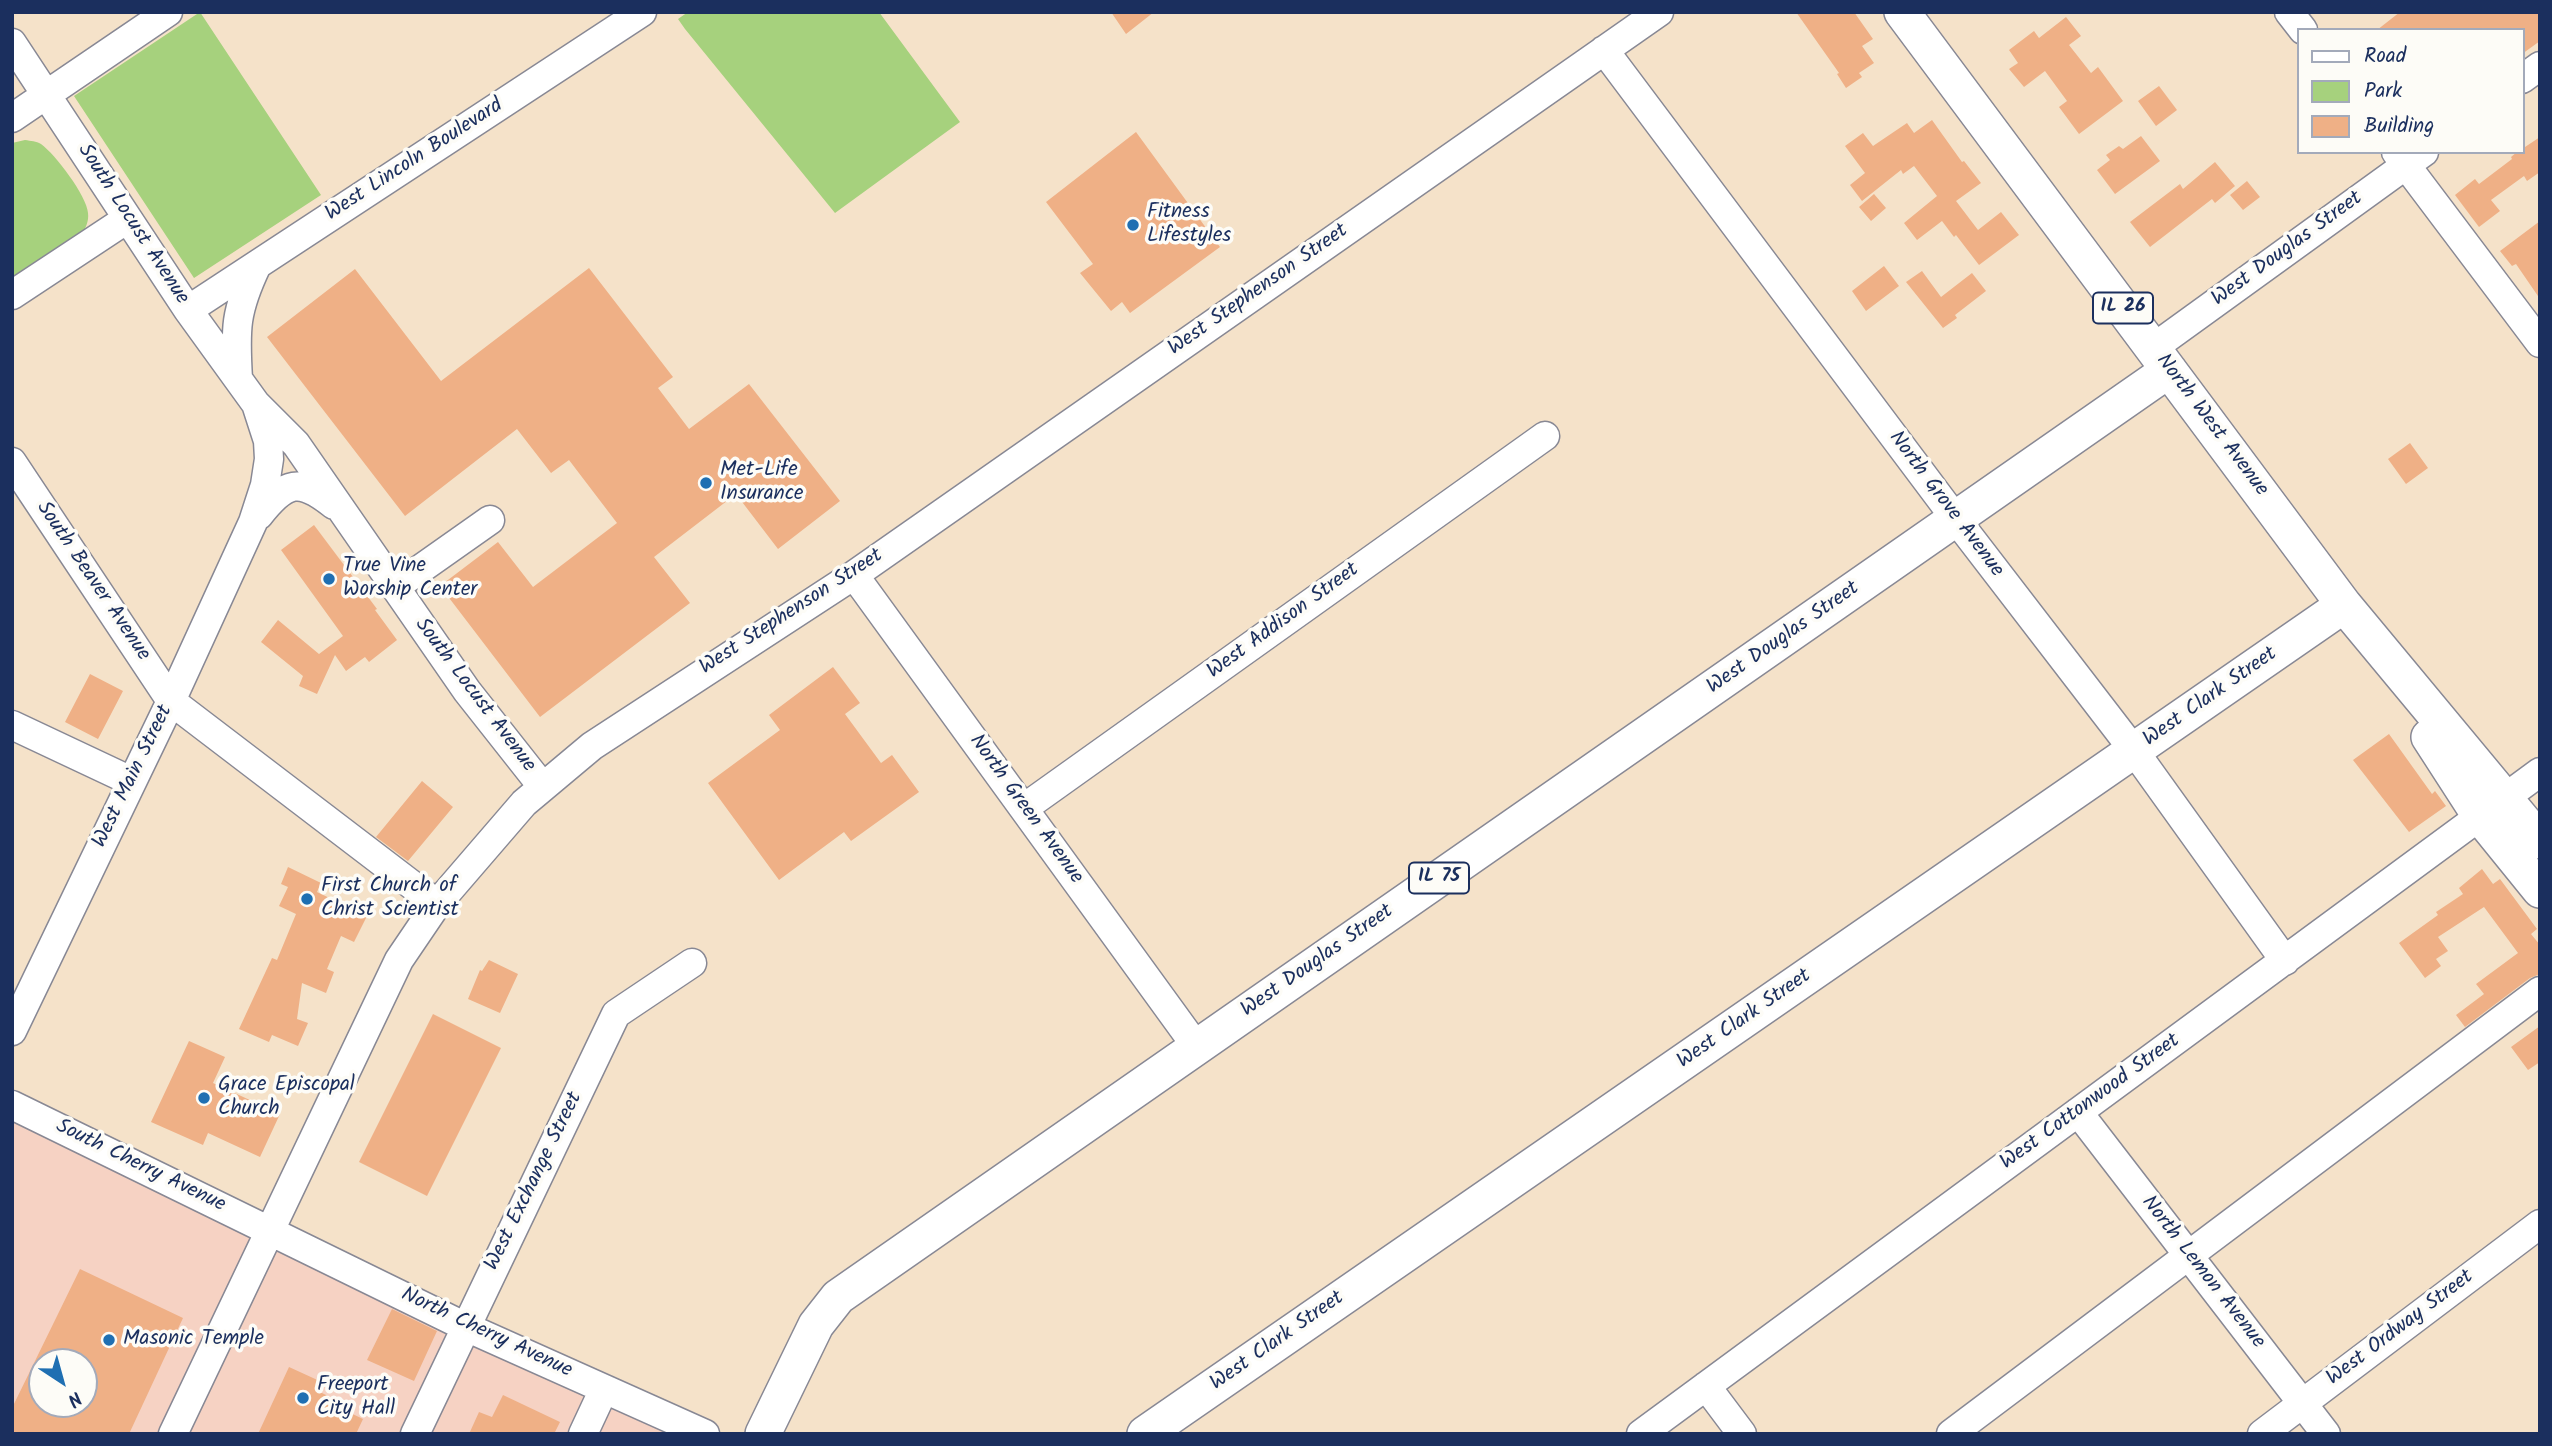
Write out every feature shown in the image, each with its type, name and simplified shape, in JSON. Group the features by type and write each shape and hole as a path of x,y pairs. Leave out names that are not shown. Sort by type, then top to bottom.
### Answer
{"main road":[{"name":"North West Avenue","path":"1902,12 2492,807 2540,890"},
{"name":"West Douglas Street","path":"763,1434 816,1325 838,1297 1826,610 1955,518 2161,359"},
{"name":"West Clark Street","path":"1145,1434 2344,605"},
{"name":"North West Avenue","path":"2492,807 2540,841"}],"street":[{"path":"12,118 168,12"},
{"name":"West Lincoln Boulevard","path":"188,310 642,12"},
{"name":"West Stephenson Street","path":"173,1434 268,1229 399,960 437,904 524,803 592,746 630,719 854,575 1659,12"},
{"path":"2289,12 2301,28"},
{"name":"South Locust Avenue","path":"12,43 188,310 256,404 296,444 467,691 542,786"},
{"name":"North Grove Avenue","path":"1604,50 1955,518 2135,752 2285,961"},
{"path":"2524,78 2540,66"},
{"path":"2409,157 2540,343"},
{"name":"West Douglas Street","path":"2161,359 2409,157"},
{"path":"12,295 127,219"},
{"path":"238,379 237,315 242,295 257,265"},
{"name":"South Locust Avenue","path":"253,522 265,485 269,459 268,441 256,404"},
{"name":"West Addison Street","path":"1024,808 1545,436"},
{"name":"South Beaver Avenue","path":"12,462 172,701 437,904"},
{"path":"253,522 284,488 300,486 316,491 344,513"},
{"path":"395,587 490,520"},
{"name":"West Main Street","path":"12,1031 172,701 253,522"},
{"name":"North Green Avenue","path":"854,575 1196,1046"},
{"path":"12,725 131,781"},
{"name":"West Cottonwood Street","path":"1641,1434 2540,772"},
{"name":"West Exchange Street","path":"415,1434 616,1014 692,963"},
{"path":"1951,1434 2540,991"},
{"name":"South Cherry Avenue","path":"12,1105 268,1229"},
{"name":"North Lemon Avenue","path":"2078,1112 2326,1434"},
{"name":"West Ordway Street","path":"2262,1434 2540,1224"},
{"name":"North Cherry Avenue","path":"268,1229 466,1327 705,1434"},
{"path":"1706,1386 1742,1434"},
{"path":"583,1434 604,1389"}],"shaded area":[{"path":"12,1105 705,1434 12,1434"}],"green space":[{"path":"200,12 321,195 194,278 74,96"},
{"path":"688,12 879,12 960,122 835,213 685,29 678,19"},
{"path":"25,140 41,144 62,166 82,196 88,219 82,234 12,281 12,143"}],"building":[{"path":"1111,12 1154,12 1126,34"},
{"path":"1796,12 1854,12 1873,39 1862,46 1874,63 1859,73 1862,77 1846,88 1837,74 1839,73"},
{"path":"2400,12 2540,12 2540,41 2524,53 2524,28 2380,28"},
{"path":"2066,17 2081,36 2069,45 2091,73 2098,67 2123,101 2079,134 2059,107 2067,101 2045,71 2024,87 2009,69 2018,63 2009,50 2034,31 2039,38"},
{"path":"2159,86 2177,110 2156,126 2138,101"},
{"path":"1932,120 1962,162 1964,161 1981,183 1956,201 1978,230 2001,212 2019,235 1979,265 1942,221 1917,240 1904,223 1937,196 1914,166 1903,174 1901,170 1862,201 1850,185 1865,173 1845,146 1863,133 1873,146 1907,123 1914,133"},
{"name":"Fitness Lifestyles","path":"1136,132 1220,247 1130,313 1122,302 1111,311 1080,273 1093,264 1046,202"},
{"path":"2141,136 2160,161 2115,194 2097,170 2110,160 2106,155 2119,146 2123,149"},
{"path":"2540,137 2540,172 2527,181 2524,176 2491,200 2500,211 2479,227 2455,195 2475,179 2479,184 2512,159 2515,154 2524,154 2524,148"},
{"path":"2215,162 2235,186 2215,203 2212,199 2150,247 2130,222 2180,184 2183,189"},
{"path":"2247,181 2260,197 2243,210 2230,195"},
{"path":"1874,194 1886,208 1871,221 1859,207"},
{"path":"2540,221 2540,299 2516,264 2512,266 2500,251"},
{"path":"1884,266 1899,286 1866,311 1852,291"},
{"name":"Met-Life Insurance","path":"589,268 673,377 658,388 689,429 749,384 840,501 778,549 736,494 654,557 690,603 540,717 440,586 498,542 533,587 617,523 569,460 551,473 517,429 405,516 267,337 355,269 441,381"},
{"path":"1922,271 1941,297 1972,273 1986,291 1943,328 1906,282"},
{"path":"2410,443 2428,468 2406,484 2388,459"},
{"path":"314,525 397,640 369,662 365,657 346,671 335,655 317,694 299,686 303,676 261,642 278,620 319,654 343,636 281,550"},
{"path":"833,667 860,703 845,714 881,763 892,755 919,792 851,841 844,832 779,880 708,783 780,730 769,715"},
{"path":"90,674 123,691 98,739 65,722"},
{"path":"2389,734 2432,794 2435,791 2446,806 2409,832 2353,760"},
{"path":"422,781 453,807 408,861 376,837"},
{"path":"288,867 321,883 317,892 367,916 354,942 341,936 327,969 334,972 326,993 302,983 297,1019 308,1023 298,1046 272,1035 269,1042 239,1029 272,958 277,960 296,914 279,906 288,887 281,884"},
{"path":"2482,869 2493,884 2500,879 2537,929 2531,934 2540,945 2540,974 2530,978 2465,1027 2456,1015 2484,994 2476,984 2518,953 2484,907 2438,937 2448,951 2436,959 2441,966 2425,978 2399,943 2438,915 2436,912 2463,894 2459,888"},
{"path":"489,960 518,974 500,1013 468,999 480,970 482,971"},
{"path":"433,1014 501,1048 427,1196 359,1162"},
{"path":"2540,1026 2540,1062 2528,1070 2511,1047"},
{"name":"Grace Episcopal Church","path":"189,1041 225,1057 213,1083 280,1114 260,1157 208,1133 203,1145 151,1122"},
{"name":"Masonic Temple","path":"80,1269 183,1318 129,1434 12,1434 12,1408 28,1375 28,1418 98,1418 98,1348 41,1348"},
{"path":"392,1309 437,1331 414,1381 367,1360"},
{"name":"Freeport City Hall","path":"289,1367 324,1383 320,1392 342,1403 340,1408 363,1419 356,1434 258,1434"},
{"path":"503,1395 560,1422 554,1434 469,1434 479,1412 492,1417"}],"place":[{"name":"Fitness Lifestyles","path":"1133,225"},
{"name":"Met-Life Insurance","path":"706,483"},
{"name":"True Vine Worship Center","path":"329,579"},
{"name":"First Church of Christ Scientist","path":"307,899"},
{"name":"Grace Episcopal Church","path":"204,1098"},
{"name":"Masonic Temple","path":"109,1340"},
{"name":"Freeport City Hall","path":"303,1398"}]}
